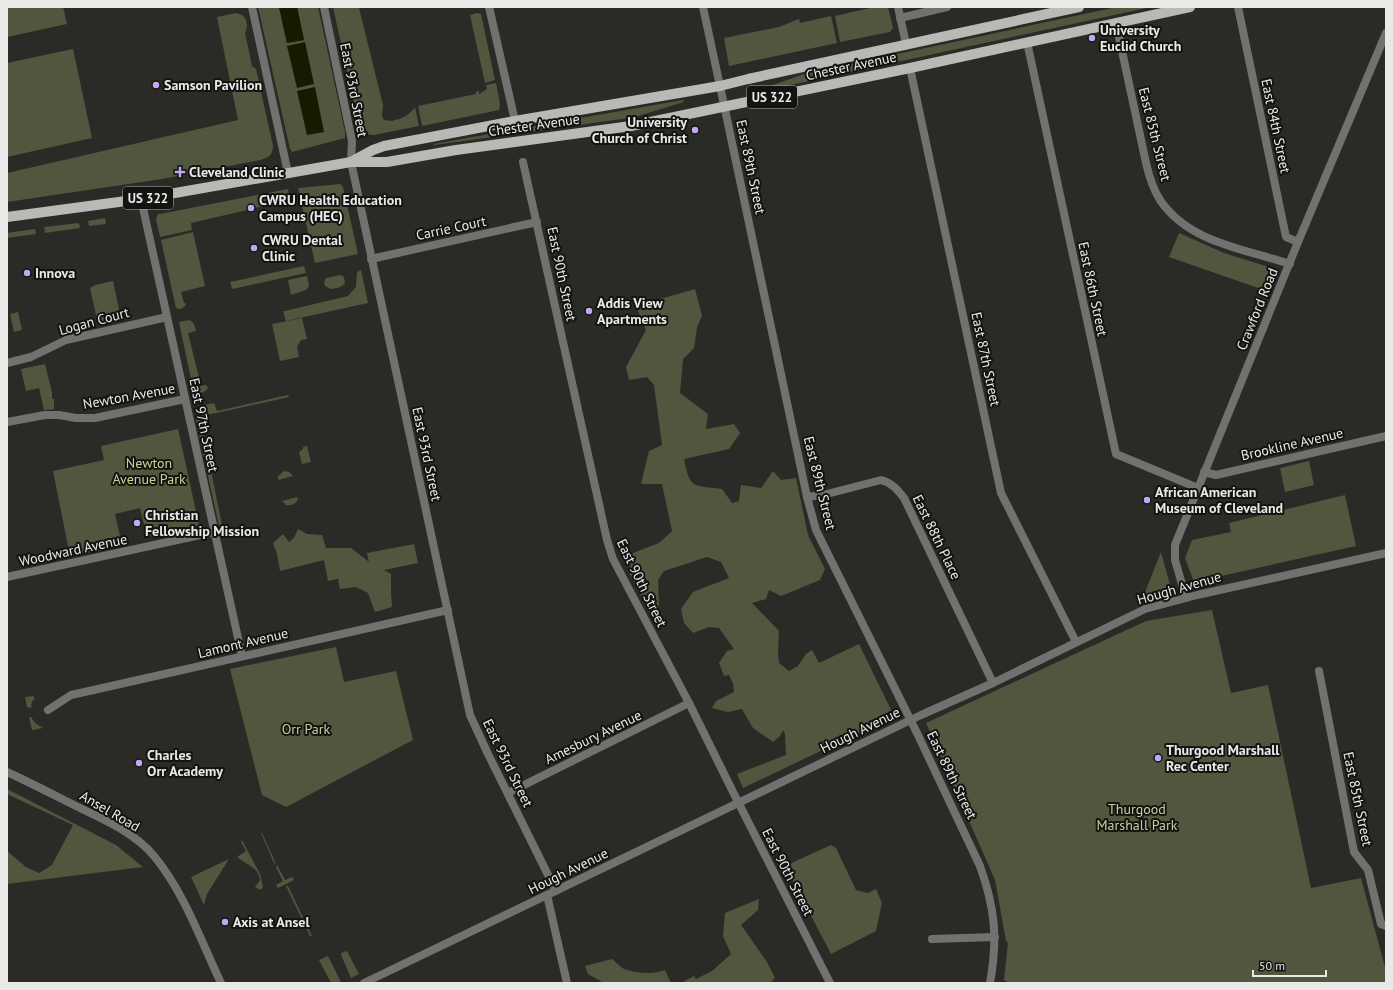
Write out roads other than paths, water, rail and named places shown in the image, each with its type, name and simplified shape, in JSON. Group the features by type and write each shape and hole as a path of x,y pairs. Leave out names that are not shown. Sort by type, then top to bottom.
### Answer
{"main road":[{"name":"Chester Avenue","path":"351,162 384,146 515,121 720,86 748,78 1079,7"},
{"name":"Chester Avenue","path":"7,217 141,199 351,162 387,162 456,150 631,126 910,68 1190,7"}],"street":[{"path":"252,7 288,173"},
{"name":"East 93rd Street","path":"324,7 352,141 351,162 371,259 470,715 556,891"},
{"path":"489,7 515,121"},
{"name":"East 89th Street","path":"703,7 807,497 816,530 911,720 980,866 990,898 995,924 995,937"},
{"path":"898,7 906,44"},
{"path":"900,18 947,7"},
{"name":"East 84th Street","path":"1238,7 1286,237 1298,242"},
{"name":"East 85th Street","path":"1116,23 1148,169 1153,185 1161,201 1179,221 1205,237 1290,264"},
{"name":"Crawford Road","path":"1186,598 1175,560 1175,545 1298,242 1386,33"},
{"name":"East 86th Street","path":"1028,42 1116,454 1198,488"},
{"name":"East 87th Street","path":"910,68 1001,493 1076,642"},
{"name":"East 90th Street","path":"523,162 607,540 613,559 689,703 830,983"},
{"name":"East 97th Street","path":"141,199 242,656"},
{"name":"Carrie Court","path":"371,259 537,222"},
{"name":"Logan Court","path":"7,363 31,357 66,340 167,317"},
{"name":"Newton Avenue","path":"7,422 45,415 95,418 185,399"},
{"name":"Brookline Avenue","path":"1204,472 1216,475 1386,436"},
{"name":"East 88th Place","path":"807,497 881,480 889,482 897,489 904,498 993,683"},
{"name":"Woodward Avenue","path":"7,577 214,532"},
{"name":"Hough Avenue","path":"364,983 1145,609 1186,598 1386,553"},
{"name":"Lamont Avenue","path":"48,710 71,695 448,610"},
{"name":"East 85th Street","path":"1318,671 1354,852 1368,870 1381,924 1386,926"},
{"name":"Amesbury Avenue","path":"508,793 689,703"},
{"name":"Ansel Road","path":"7,772 106,820 145,846 154,856 172,882 221,983"},
{"path":"548,895 567,983"},
{"path":"932,939 995,937 990,983"}],"place":[{"name":"University Euclid Church","path":"1092,38"},
{"name":"Samson Pavilion","path":"156,85"},
{"name":"University Church of Christ","path":"695,130"},
{"name":"Cleveland Clinic","path":"180,172"},
{"name":"CWRU Health Education Campus (HEC)","path":"251,208"},
{"name":"CWRU Dental Clinic","path":"254,248"},
{"name":"Innova","path":"27,273"},
{"name":"Addis View Apartments","path":"589,311"},
{"name":"African American Museum of Cleveland","path":"1147,500"},
{"name":"Christian Fellowship Mission","path":"137,523"},
{"name":"Thurgood Marshall Rec Center","path":"1158,758"},
{"name":"Charles Orr Academy","path":"139,763"},
{"name":"Axis at Ansel","path":"225,922"}],"park label":[{"name":"Newton Avenue Park","path":"149,472"},
{"name":"Orr Park","path":"306,729"},
{"name":"Thurgood Marshall Park","path":"1137,818"}]}
